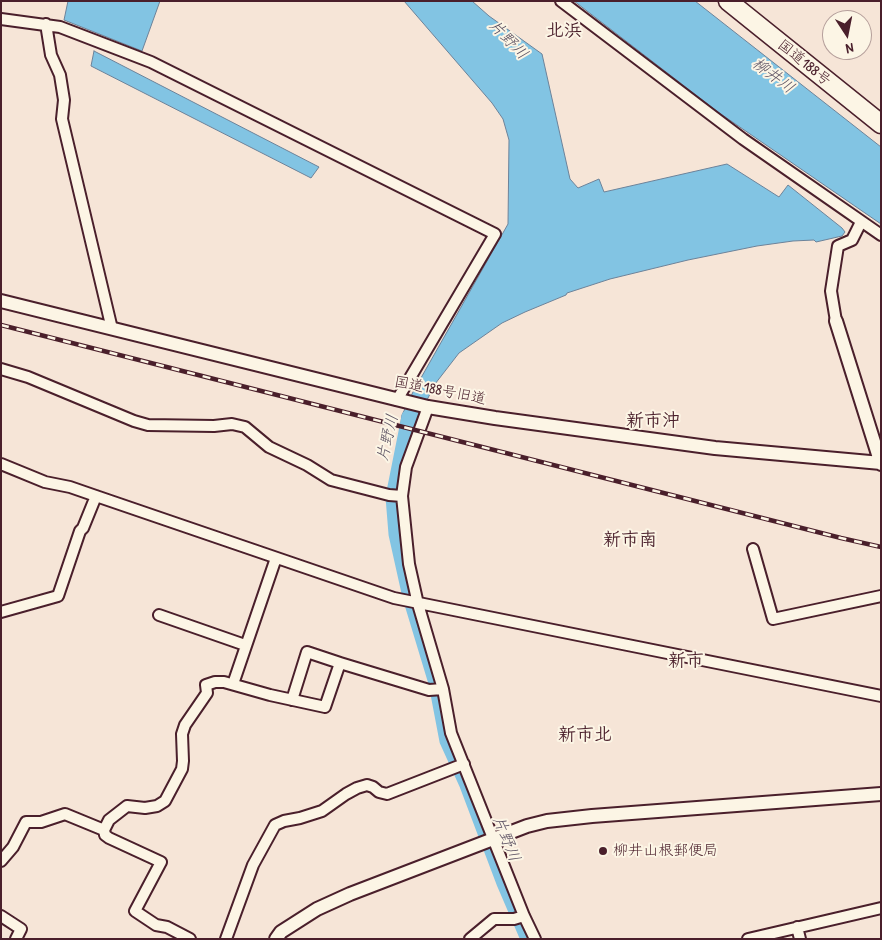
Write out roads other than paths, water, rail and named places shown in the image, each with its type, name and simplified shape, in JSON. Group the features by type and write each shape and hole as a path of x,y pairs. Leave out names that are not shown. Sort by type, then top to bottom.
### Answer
{"highway":[{"name":"国道188号","path":"728,1 881,124"}],"street":[{"path":"561,1 743,139 881,235"},
{"path":"1,19 60,27 151,62 495,234 399,400"},
{"path":"46,24 51,55 60,75 64,100 62,120 112,329"},
{"path":"862,222 852,240 838,246 832,291 836,321 881,463"},
{"name":"国道188号旧道","path":"1,301 425,406 495,418 716,448 881,463"},
{"path":"1,369 28,377 120,415 148,424 214,426 232,424 245,427 269,447 307,465 330,480 397,496"},
{"path":"425,406 397,496 414,603 451,732 494,839 519,917 535,939"},
{"path":"1,464 45,482 70,487 414,603 881,696"},
{"path":"1,612 58,596 80,531 96,496"},
{"path":"753,549 773,619 881,596"},
{"path":"233,684 276,558"},
{"path":"159,615 245,645"},
{"path":"292,700 306,652 439,690"},
{"path":"190,939 167,927 156,925 135,911 161,862 105,835 104,830 109,820 126,806 145,808 156,806 165,801 182,769 181,746 185,725 207,693 206,685 215,682 233,684 325,707 340,663"},
{"path":"226,939 253,865 275,825 322,811 357,788 368,785 379,792 387,794 464,764"},
{"path":"276,939 281,932 296,922 333,901 527,826 570,818 881,794"},
{"path":"1,861 12,847 26,822 41,822 65,814 104,830"},
{"path":"748,939 881,908"},
{"path":"1,916 21,929 16,939"},
{"path":"470,939 494,919 519,917"},
{"path":"797,927 800,939"}],"water":[{"path":"68,1 160,1 142,51 64,20"},
{"path":"404,1 472,1 489,16 542,54 570,179 578,188 599,179 604,192 727,164 779,197 788,185 845,232 842,236 816,242 814,240 793,241 757,246 610,279 567,293 525,312 502,323 459,353 435,384 409,436 399,436 402,415 413,392 508,224 509,140 503,119 492,103"},
{"name":"柳井川","path":"574,1 695,1 881,147 881,224 718,112"},
{"path":"94,51 319,167 311,178 91,66"}],"waterway":[{"name":"片野川","path":"409,417 393,497 396,534 410,597 436,683 447,741 467,785 504,883 528,939"}],"railway":[{"path":"1,325 881,547"}],"place":[{"name":"柳井山根郵便局","path":"603,851"}],"district":[{"name":"北浜","path":"564,31"},
{"name":"新市沖","path":"653,421"},
{"name":"新市南","path":"630,540"},
{"name":"新市","path":"686,661"},
{"name":"新市北","path":"585,735"}]}
